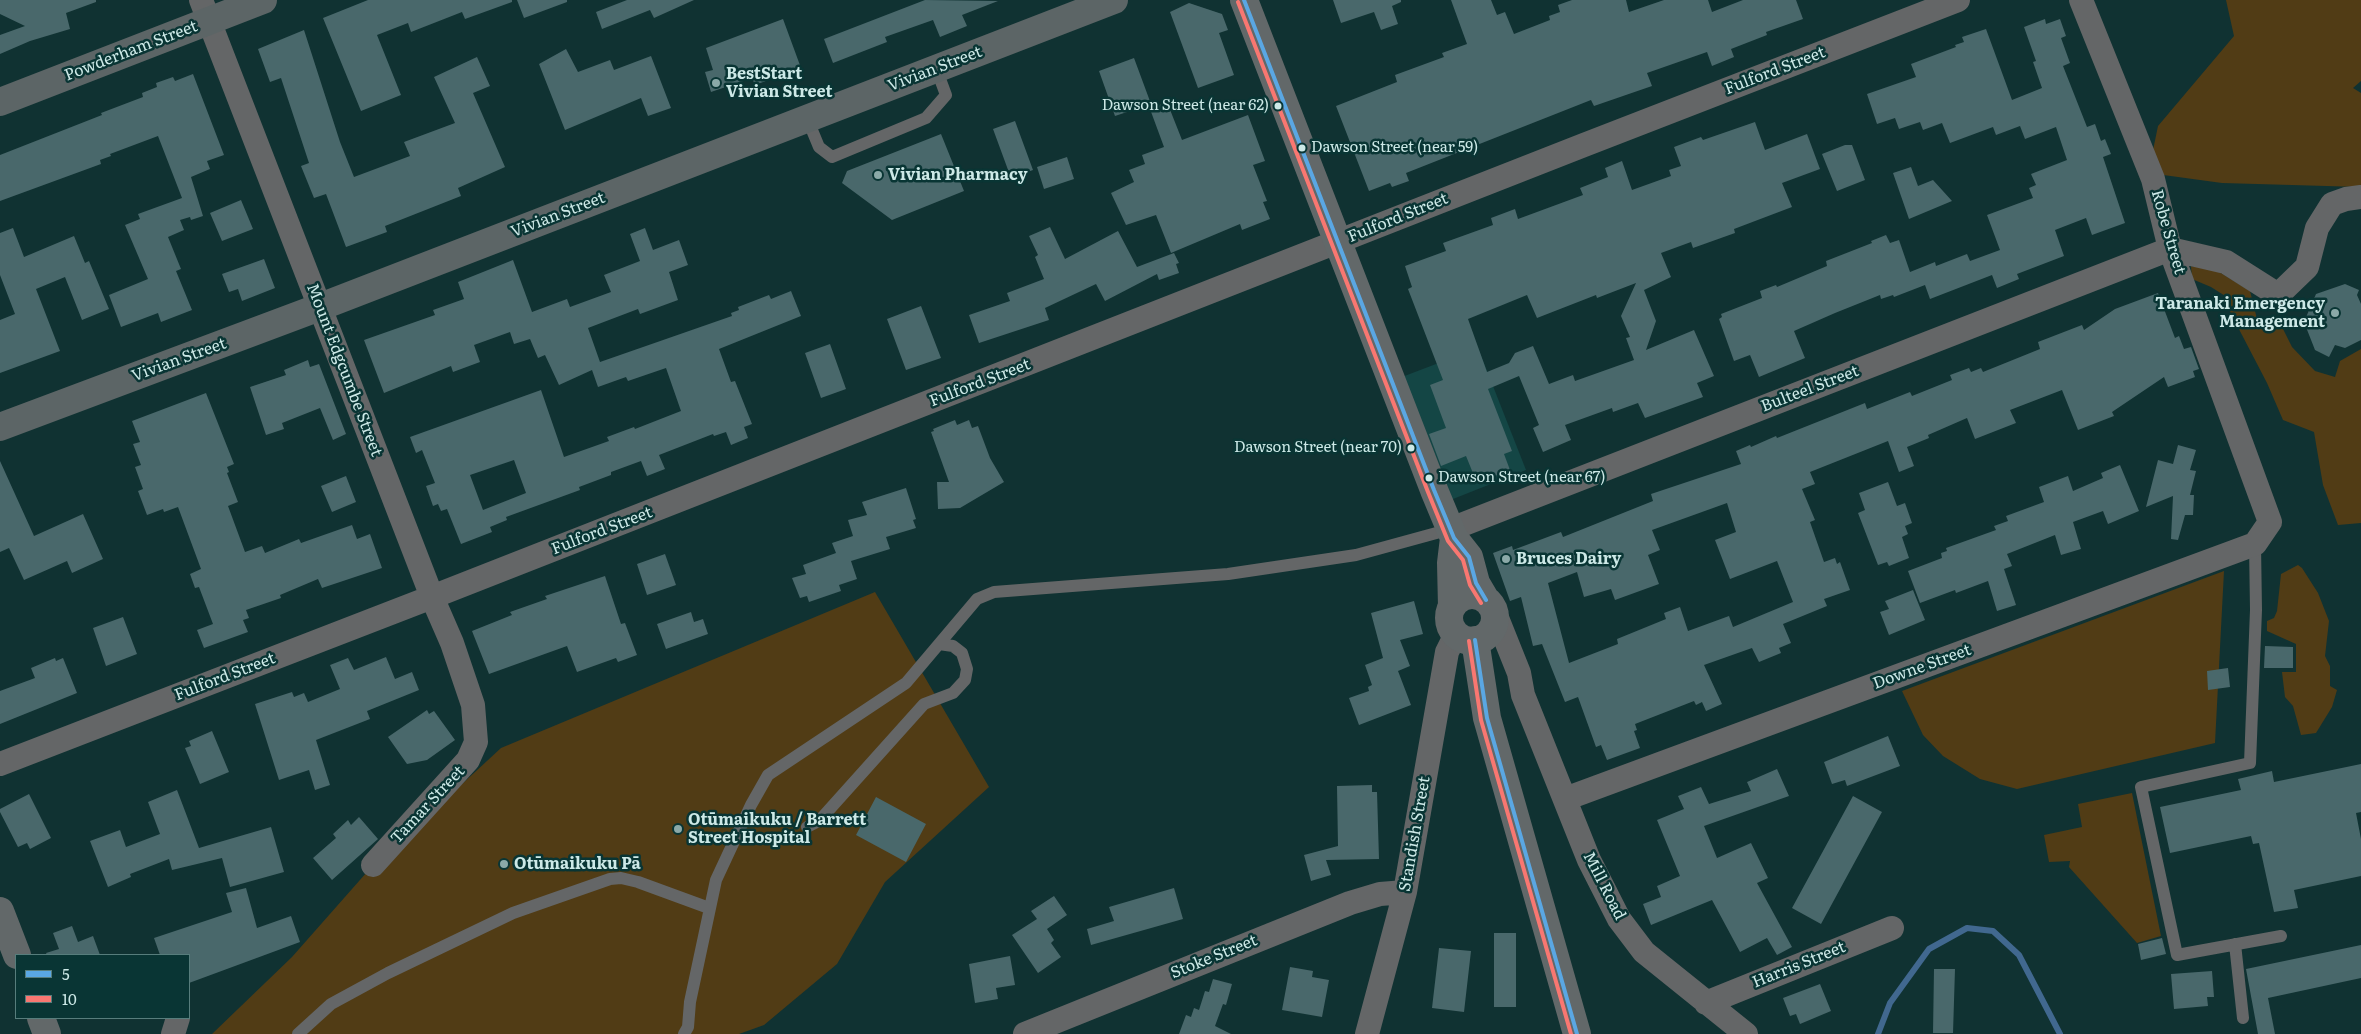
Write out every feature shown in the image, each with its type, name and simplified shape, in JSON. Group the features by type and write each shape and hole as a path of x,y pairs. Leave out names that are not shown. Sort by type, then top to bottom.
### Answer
{"main road":[{"name":"Powderham Street","path":"0,102 205,10 263,0"},
{"name":"Vivian Street","path":"0,427 320,307 1114,0"}],"street":[{"path":"1244,0 1452,534 1469,557 1476,582 1490,606 1493,628 1471,637"},
{"name":"Fulford Street","path":"0,764 1958,0"},
{"name":"Robe Street","path":"2081,0 2153,179 2170,249 2270,522 2256,544"},
{"name":"Mount Edgcumbe Street","path":"205,10 432,597 452,643 473,705 476,742"},
{"path":"2170,249 2226,262 2278,295 2307,267 2317,228 2332,204 2361,197"},
{"name":"Bulteel Street","path":"1452,534 2170,249"},
{"path":"1452,534 1452,607 1450,621 1471,637 1487,718 1577,1034"},
{"name":"Downe Street","path":"1564,799 2256,544"},
{"path":"1452,607 1456,602 1468,595 1480,596 1490,606"},
{"name":"Mill Road","path":"1490,606 1519,673 1523,695 1589,860 1627,930 1644,952 1746,1034"},
{"name":"Mill Road","path":"1471,637 1523,695"},
{"name":"Standish Street","path":"1367,1034 1405,892 1447,652 1471,637"},
{"name":"Tamar Street","path":"373,865 454,778 468,760 476,742"},
{"name":"Stoke Street","path":"1025,1034 1350,903 1380,894 1405,892"},
{"path":"0,911 17,954"},
{"name":"Harris Street","path":"1706,1003 1892,928"},
{"path":"41,1019 47,1034"},
{"path":"173,1034 178,1019"}],"lane":[{"path":"807,118 819,147 832,157 926,118 946,95 936,68"},
{"path":"684,1034 688,1027 690,1002 716,880 751,805 768,775 906,682 977,599 994,592 1228,574 1356,555 1452,534"},
{"path":"2256,544 2257,602 2250,763 2141,787 2177,955 2281,936"},
{"path":"807,827 820,821 924,704 954,693 965,680 967,669 962,653 953,646 939,644"},
{"path":"298,1034 331,1004 388,973 513,913 610,879 621,878 638,882 709,908"},
{"path":"2235,944 2243,1018"}],"shaded area":[{"path":"2226,0 2361,0 2361,81 2353,88 2361,93 2361,187 2222,183 2156,174 2152,155 2158,126 2234,36"},
{"path":"2191,266 2216,270 2250,291 2258,323 2282,327 2292,347 2315,371 2335,377 2340,361 2361,349 2361,523 2338,525 2323,485 2314,432 2283,420 2267,383 2229,310 2230,299 2211,287 2192,279"},
{"path":"1478,348 1526,470 1443,503 1394,380"},
{"path":"2298,565 2302,568 2318,593 2329,621 2325,656 2330,666 2330,686 2337,690 2332,707 2316,733 2301,735 2293,706 2285,697 2282,672 2296,672 2296,644 2267,631 2267,621 2274,618 2277,611 2281,574"},
{"path":"2224,571 2215,743 2017,789 1980,779 1943,756 1923,735 1902,691"},
{"name":"Otūmaikuku / Barrett Street Hospital","path":"875,592 989,787 885,882 837,964 764,1025 739,1034 212,1034 292,957 367,872 501,748"},
{"path":"2132,793 2161,936 2137,943 2069,867 2070,861 2049,862 2044,835 2082,827 2078,804"}],"building":[{"path":"0,0 96,0 96,2 66,13 70,29 30,41 0,54 0,35 25,26 0,14"},
{"path":"368,0 512,0 512,2 465,19 462,12 411,32 408,23 377,35 401,95 361,111 323,18"},
{"path":"517,0 567,0 567,2 524,18"},
{"path":"627,0 694,0 654,18 650,10 602,29 596,12"},
{"path":"925,0 998,1 962,15 967,26 940,37 933,20 885,37 887,42 833,63 824,39"},
{"path":"1333,0 1401,0 1401,2 1392,6 1398,24 1381,30 1374,12 1341,23"},
{"path":"1451,0 1491,0 1497,15 1505,12 1514,34 1550,20 1549,16 1560,12 1558,5 1572,0 1626,0 1629,12 1664,0 1708,0 1712,12 1743,0 1796,0 1803,19 1766,32 1767,35 1731,49 1734,57 1712,66 1707,52 1647,73 1652,86 1594,106 1591,100 1406,173 1409,181 1392,187 1390,183 1369,191 1336,106 1397,82 1395,75 1444,57 1442,53 1467,44"},
{"path":"1189,3 1222,14 1228,30 1219,33 1234,75 1198,88 1170,12"},
{"path":"783,19 801,68 755,85 752,78 711,92 705,72 713,70 706,48"},
{"path":"2045,19 2046,24 2060,19 2066,36 2061,38 2070,63 2063,66 2087,127 2095,124 2101,141 2105,139 2111,154 2103,157 2125,223 2092,235 2086,218 2055,230 2064,256 2017,274 2019,279 1997,288 1992,275 1930,299 1925,285 1894,297 1893,295 1881,299 1880,295 1835,313 1794,331 1805,358 1759,377 1750,355 1734,361 1719,319 1722,317 1721,314 1762,298 1760,291 1776,285 1777,287 1827,266 1826,261 1872,243 1871,241 1886,235 1890,243 1899,240 1910,272 1935,262 1936,266 1967,254 1970,261 2000,250 1987,215 2033,198 2029,188 2036,185 2031,174 2067,160 2056,127 2025,139 2020,126 1996,135 1993,127 1950,143 1942,123 1923,130 1920,122 1899,129 1895,118 1877,124 1867,94 1916,77 1911,64 1956,47 1955,45 1964,42 1962,37 1986,29 2012,100 2042,88 2033,62 2036,61 2024,27"},
{"path":"304,30 340,142 354,177 410,156 404,142 455,123 434,77 477,57 490,86 473,93 505,167 458,188 461,196 385,226 387,232 346,247 326,194 314,198 301,166 309,163 281,78 270,82 258,49"},
{"path":"566,49 578,72 610,60 614,70 651,56 671,108 648,116 641,98 565,130 539,64"},
{"path":"1134,58 1151,104 1115,116 1099,71"},
{"path":"193,74 224,155 207,161 210,169 191,177 203,216 191,220 190,217 180,220 184,230 168,237 181,269 176,271 192,310 161,322 158,313 121,327 109,295 148,279 125,225 140,219 138,214 182,198 158,136 110,154 111,156 100,160 101,164 0,201 0,155 143,97 142,93 157,87 156,83 173,77 175,81"},
{"path":"1167,102 1182,140 1248,115 1265,161 1253,165 1267,201 1263,202 1270,219 1242,230 1240,224 1171,253 1156,215 1126,225 1111,193 1134,182 1129,170 1145,164 1142,155 1164,147 1150,109"},
{"path":"1015,121 1033,170 1011,178 993,129"},
{"path":"1755,122 1765,150 1807,134 1820,169 1782,183 1792,207 1734,229 1735,233 1693,248 1691,242 1661,253 1671,277 1644,290 1656,321 1646,350 1694,330 1714,376 1697,383 1703,397 1645,418 1638,403 1613,412 1612,408 1565,425 1571,440 1543,452 1533,428 1539,425 1519,376 1488,389 1512,451 1504,454 1510,470 1477,483 1466,456 1441,466 1429,434 1446,428 1430,385 1443,380 1408,289 1412,287 1405,266 1446,251 1443,243 1493,225 1491,218 1515,209 1518,219 1583,195 1580,188 1608,177 1605,168 1622,161 1632,190 1671,176 1669,170 1681,166 1674,147 1701,137 1703,140","holes":["1636,283 1621,316 1630,337 1626,338 1634,360 1575,381 1573,375 1549,384 1533,346 1515,353 1509,363 1487,372 1468,319 1527,295 1537,318 1596,295 1597,298"]},
{"path":"941,134 964,191 892,220 842,183 847,171"},
{"path":"1845,145 1852,145 1865,180 1837,191 1822,154"},
{"path":"1067,157 1074,179 1044,189 1037,167"},
{"path":"1911,167 1918,186 1933,180 1952,201 1909,219 1893,173"},
{"path":"241,200 253,229 222,241 210,213"},
{"path":"1050,227 1065,259 1118,231 1137,267 1174,253 1179,263 1176,264 1179,273 1159,280 1157,274 1105,301 1096,284 1045,308 1049,320 979,343 969,315 1010,301 1007,293 1044,279 1035,257 1038,255 1029,236"},
{"path":"13,228 24,257 74,236 85,263 89,261 109,309 82,320 65,277 36,289 60,351 0,373 0,320 15,314 0,275 0,233"},
{"path":"645,228 653,250 679,240 688,265 669,272 678,300 640,314 638,309 588,328 600,362 732,316 731,313 739,310 738,307 769,295 771,299 791,291 801,316 719,349 731,382 735,381 752,424 744,427 748,438 731,445 726,432 714,436 713,434 659,455 665,469 647,476 641,461 611,472 611,475 579,487 580,490 506,517 507,520 490,527 492,532 461,544 447,509 441,511 438,504 433,506 426,486 435,483 422,450 416,453 410,437 541,390 564,457 609,441 607,437 634,427 635,429 681,411 666,368 628,381 626,377 598,387 592,370 559,385 545,355 538,358 530,339 514,344 510,332 474,345 480,362 453,372 451,366 384,393 364,340 435,315 433,310 464,299 458,282 513,260 532,312 567,299 570,307 611,292 604,275 640,261 630,234","holes":["514,460 526,493 483,510 470,475"]},
{"path":"264,259 275,288 242,301 238,289 229,292 222,274"},
{"name":"Taranaki Emergency Management","path":"2345,284 2359,290 2357,295 2361,304 2361,340 2345,348 2335,345 2329,357 2315,350 2304,322 2316,294"},
{"path":"2158,293 2175,338 2179,336 2184,349 2191,347 2199,369 2193,371 2195,377 2168,387 2164,377 2112,412 2114,416 2078,430 2062,390 2010,410 2016,423 1975,439 1967,418 1928,435 1929,438 1907,447 1914,466 1899,472 1888,441 1810,472 1815,484 1802,489 1815,520 1810,522 1824,562 1835,558 1837,564 1840,562 1850,590 1824,599 1827,606 1783,624 1791,643 1779,648 1781,653 1759,662 1752,648 1704,665 1722,704 1706,711 1702,702 1696,705 1694,701 1635,724 1637,730 1634,731 1640,748 1607,760 1601,745 1596,747 1578,697 1565,702 1542,644 1533,646 1521,597 1510,601 1493,553 1512,546 1513,550 1561,532 1563,537 1653,501 1651,494 1741,464 1736,451 1750,445 1751,447 1776,436 1777,438 1865,403 1867,409 1910,392 1912,396 1952,380 1950,375 1969,368 1971,372 1981,368 1983,372 2040,349 2038,342 2082,325 2084,330 2115,309","holes":["1727,503 1736,532 1715,540 1730,579 1777,561 1793,602 1733,627 1729,616 1688,631 1680,607 1664,613 1666,619 1617,639 1618,644 1569,663 1548,583 1577,572 1584,597 1611,589 1615,600 1659,584 1648,555 1660,550 1652,530"]},
{"path":"921,306 941,358 906,370 887,319"},
{"path":"830,344 846,389 821,398 805,353"},
{"path":"308,360 310,367 319,364 346,434 333,440 320,408 282,423 284,429 266,435 250,387 286,375 284,370"},
{"path":"206,393 234,464 227,467 229,472 227,473 238,502 228,506 245,552 262,546 265,553 299,539 301,543 352,525 357,539 370,534 382,568 322,588 318,579 280,595 281,598 246,610 249,618 243,620 248,632 204,648 197,630 213,624 199,587 195,588 190,574 201,569 178,507 164,512 163,509 147,515 138,491 143,489 135,467 141,465 133,444 140,442 132,421"},
{"path":"955,420 957,425 969,420 972,428 978,426 990,458 1004,482 960,508 938,509 937,482 949,482 931,432 934,431 933,429"},
{"path":"2178,445 2196,450 2190,470 2196,471 2190,495 2194,495 2193,515 2185,515 2178,540 2171,539 2173,496 2146,507 2158,460 2173,464"},
{"path":"0,461 34,536 83,514 103,559 72,573 67,561 24,580 9,548 0,552"},
{"path":"2120,465 2139,511 2108,524 2103,511 2073,522 2081,549 2061,555 2055,535 2007,554 2012,566 2004,569 2016,605 1997,611 1988,581 1956,593 1955,590 1920,603 1908,571 1942,558 1941,553 1947,551 1946,548 1996,530 1994,526 2008,521 2006,516 2044,502 2039,487 2068,476 2073,491 2103,478 2101,473"},
{"path":"346,476 356,502 332,512 321,486"},
{"path":"1888,482 1897,506 1905,503 1912,523 1905,526 1908,534 1902,537 1909,558 1889,566 1887,562 1878,565 1858,513 1865,510 1859,493"},
{"path":"906,488 916,519 913,520 916,528 886,537 890,549 851,561 857,579 839,585 841,591 809,602 807,596 800,598 792,578 806,574 803,565 836,553 832,543 853,536 848,520 867,515 862,502"},
{"path":"665,554 676,585 647,595 637,564"},
{"path":"605,576 621,624 625,623 637,655 618,662 616,658 577,672 567,646 489,674 472,631 512,615 510,612 547,599 545,596"},
{"path":"1913,590 1925,620 1889,635 1880,612 1889,609 1885,601"},
{"path":"1414,601 1423,634 1400,640 1410,666 1398,671 1411,705 1359,725 1349,698 1369,691 1368,687 1372,685 1365,665 1383,658 1371,613"},
{"path":"691,612 694,622 703,619 708,634 666,649 657,624"},
{"path":"123,617 137,654 106,666 93,628"},
{"path":"2265,646 2293,647 2293,668 2264,668"},
{"path":"386,657 395,679 412,672 419,690 367,711 370,719 316,740 330,785 315,790 309,770 279,780 255,704 292,692 294,697 304,693 308,702 340,689 330,665 348,658 354,670"},
{"path":"55,658 56,661 63,658 77,693 0,724 0,691 35,678 31,668"},
{"path":"2228,668 2230,687 2208,690 2207,671"},
{"path":"427,710 429,714 434,711 455,740 427,760 407,764 388,737"},
{"path":"212,731 229,772 200,784 185,748 191,746 189,741"},
{"path":"1888,736 1900,766 1847,786 1845,780 1832,784 1824,762"},
{"path":"2361,764 2361,812 2356,813 2361,839 2361,876 2294,890 2298,908 2274,912 2259,843 2253,844 2251,836 2170,853 2160,807 2241,790 2238,779 2272,771 2274,782"},
{"path":"1777,769 1789,796 1704,826 1717,858 1751,843 1768,878 1757,883 1792,947 1777,955 1767,938 1740,952 1712,900 1651,925 1643,904 1661,897 1657,886 1680,876 1657,820 1684,809 1678,796 1701,787 1709,804 1751,791 1747,782"},
{"path":"1372,785 1372,792 1377,792 1379,859 1326,860 1331,875 1311,881 1304,855 1338,846 1337,786"},
{"path":"177,790 199,848 271,827 284,872 230,887 222,858 172,870 169,859 130,874 131,877 108,887 90,841 120,830 126,847 160,834 148,802"},
{"path":"29,794 51,838 30,849 27,843 18,847 0,812 0,809"},
{"path":"1853,796 1882,812 1821,924 1792,908"},
{"path":"876,797 926,824 906,862 856,835"},
{"path":"359,817 378,839 332,880 313,858 336,838 333,834 348,820 351,825"},
{"path":"246,888 257,928 291,916 300,942 190,983 190,954 160,954 154,938 232,912 226,893"},
{"path":"1174,888 1183,919 1091,945 1087,929 1114,921 1109,907"},
{"path":"1054,896 1067,915 1047,929 1054,940 1051,943 1061,957 1038,973 1012,935 1037,919 1031,911"},
{"path":"72,926 78,942 93,936 100,954 46,954 59,949 53,933"},
{"path":"1494,933 1516,933 1516,1007 1494,1007"},
{"path":"2162,938 2166,954 2141,960 2138,944"},
{"path":"2361,945 2361,978 2268,998 2275,1034 2258,1034 2246,969"},
{"path":"1439,948 1471,951 1464,1012 1432,1008"},
{"path":"1010,956 1015,985 996,988 998,999 975,1003 969,964"},
{"path":"1290,967 1313,971 1312,977 1329,980 1322,1017 1282,1010"},
{"path":"1934,969 1955,969 1953,1033 1933,1033"},
{"path":"2212,971 2214,997 2207,997 2208,1006 2174,1009 2171,974"},
{"path":"1213,979 1232,984 1226,1005 1223,1004 1215,1026 1231,1034 1179,1034 1186,1015 1191,1017 1194,1008 1199,1010 1205,991 1209,992"},
{"path":"1820,984 1831,1011 1800,1024 1796,1014 1790,1016 1783,998"}],"waterway":[{"path":"1878,1034 1890,1003 1929,949 1967,928 1993,931 2019,955 2060,1034"}],"transit line":[{"name":"5","path":"1244,0 1434,490 1454,538 1469,557 1476,583 1486,600"},
{"name":"10","path":"1238,2 1428,492 1448,541 1463,560 1470,585 1481,603"},
{"name":"5","path":"1475,640 1487,718 1577,1034"},
{"name":"10","path":"1469,641 1481,720 1571,1034"}],"place":[{"name":"BestStart Vivian Street","path":"716,83"},
{"name":"Dawson Street (near 62)","path":"1278,106"},
{"name":"Dawson Street (near 59)","path":"1302,148"},
{"name":"Vivian Pharmacy","path":"878,175"},
{"name":"Taranaki Emergency Management","path":"2335,313"},
{"name":"Dawson Street (near 70)","path":"1411,448"},
{"name":"Dawson Street (near 67)","path":"1429,478"},
{"name":"Bruces Dairy","path":"1506,559"},
{"name":"Otūmaikuku / Barrett Street Hospital","path":"678,829"},
{"name":"Otūmaikuku Pā","path":"504,864"}]}
